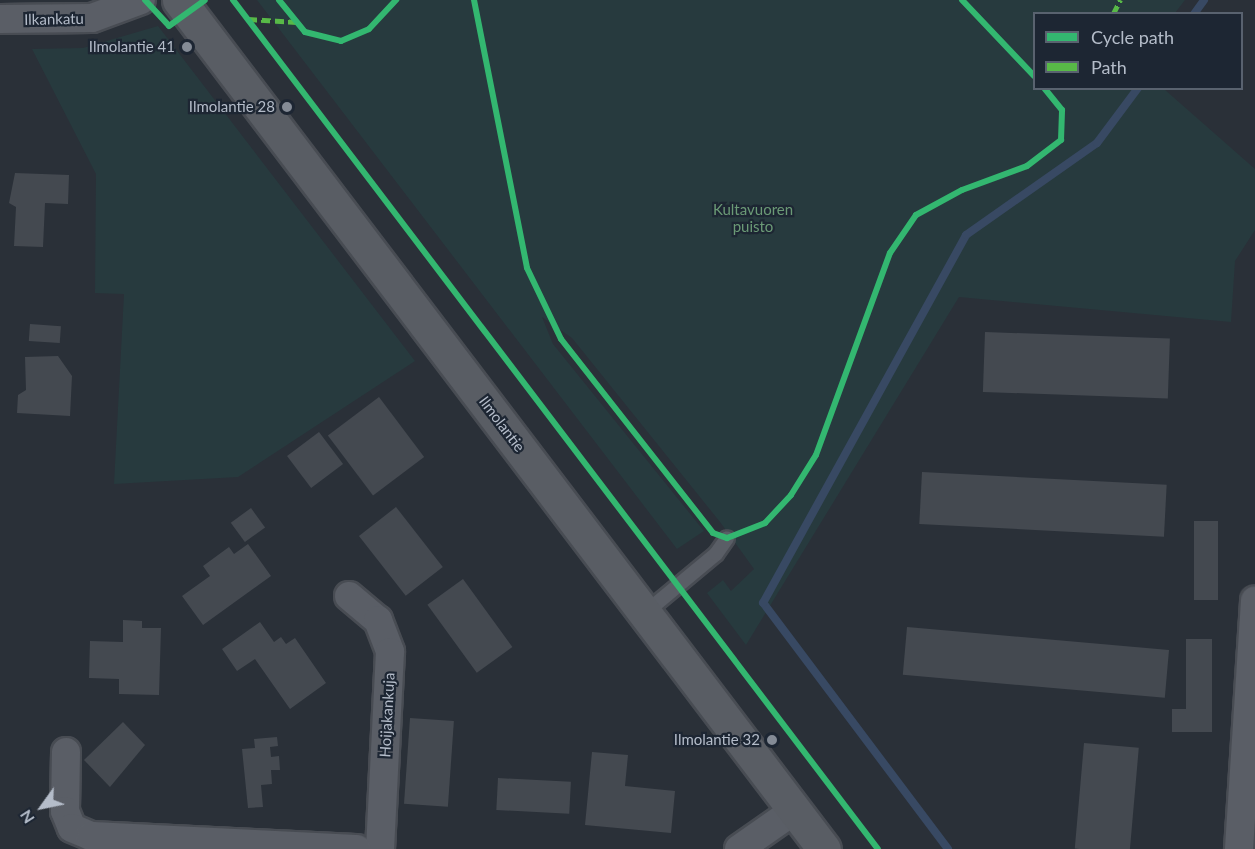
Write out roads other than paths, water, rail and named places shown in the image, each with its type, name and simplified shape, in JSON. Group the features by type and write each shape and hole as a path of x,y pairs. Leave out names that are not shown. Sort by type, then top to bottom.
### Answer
{"street":[{"name":"Ilkankatu","path":"0,19 92,18 141,0"},
{"name":"Ilmolantie","path":"179,0 824,849"},
{"name":"Hoijakankuja","path":"349,596 378,620 390,652 380,849"},
{"path":"1239,849 1252,710 1255,601"},
{"path":"66,752 66,811 72,828 91,836 357,849"},
{"path":"739,849 795,810"}],"lane":[{"path":"645,612 716,554 728,538"}],"waterway":[{"path":"1195,12 1204,0"},
{"path":"948,849 763,603 966,235 1097,143 1137,90"}],"place":[{"name":"Ilmolantie 41","path":"187,47"},
{"name":"Ilmolantie 28","path":"287,107"},
{"name":"Ilmolantie 32","path":"772,740"}],"park label":[{"name":"Kultavuoren puisto","path":"753,218"}]}
